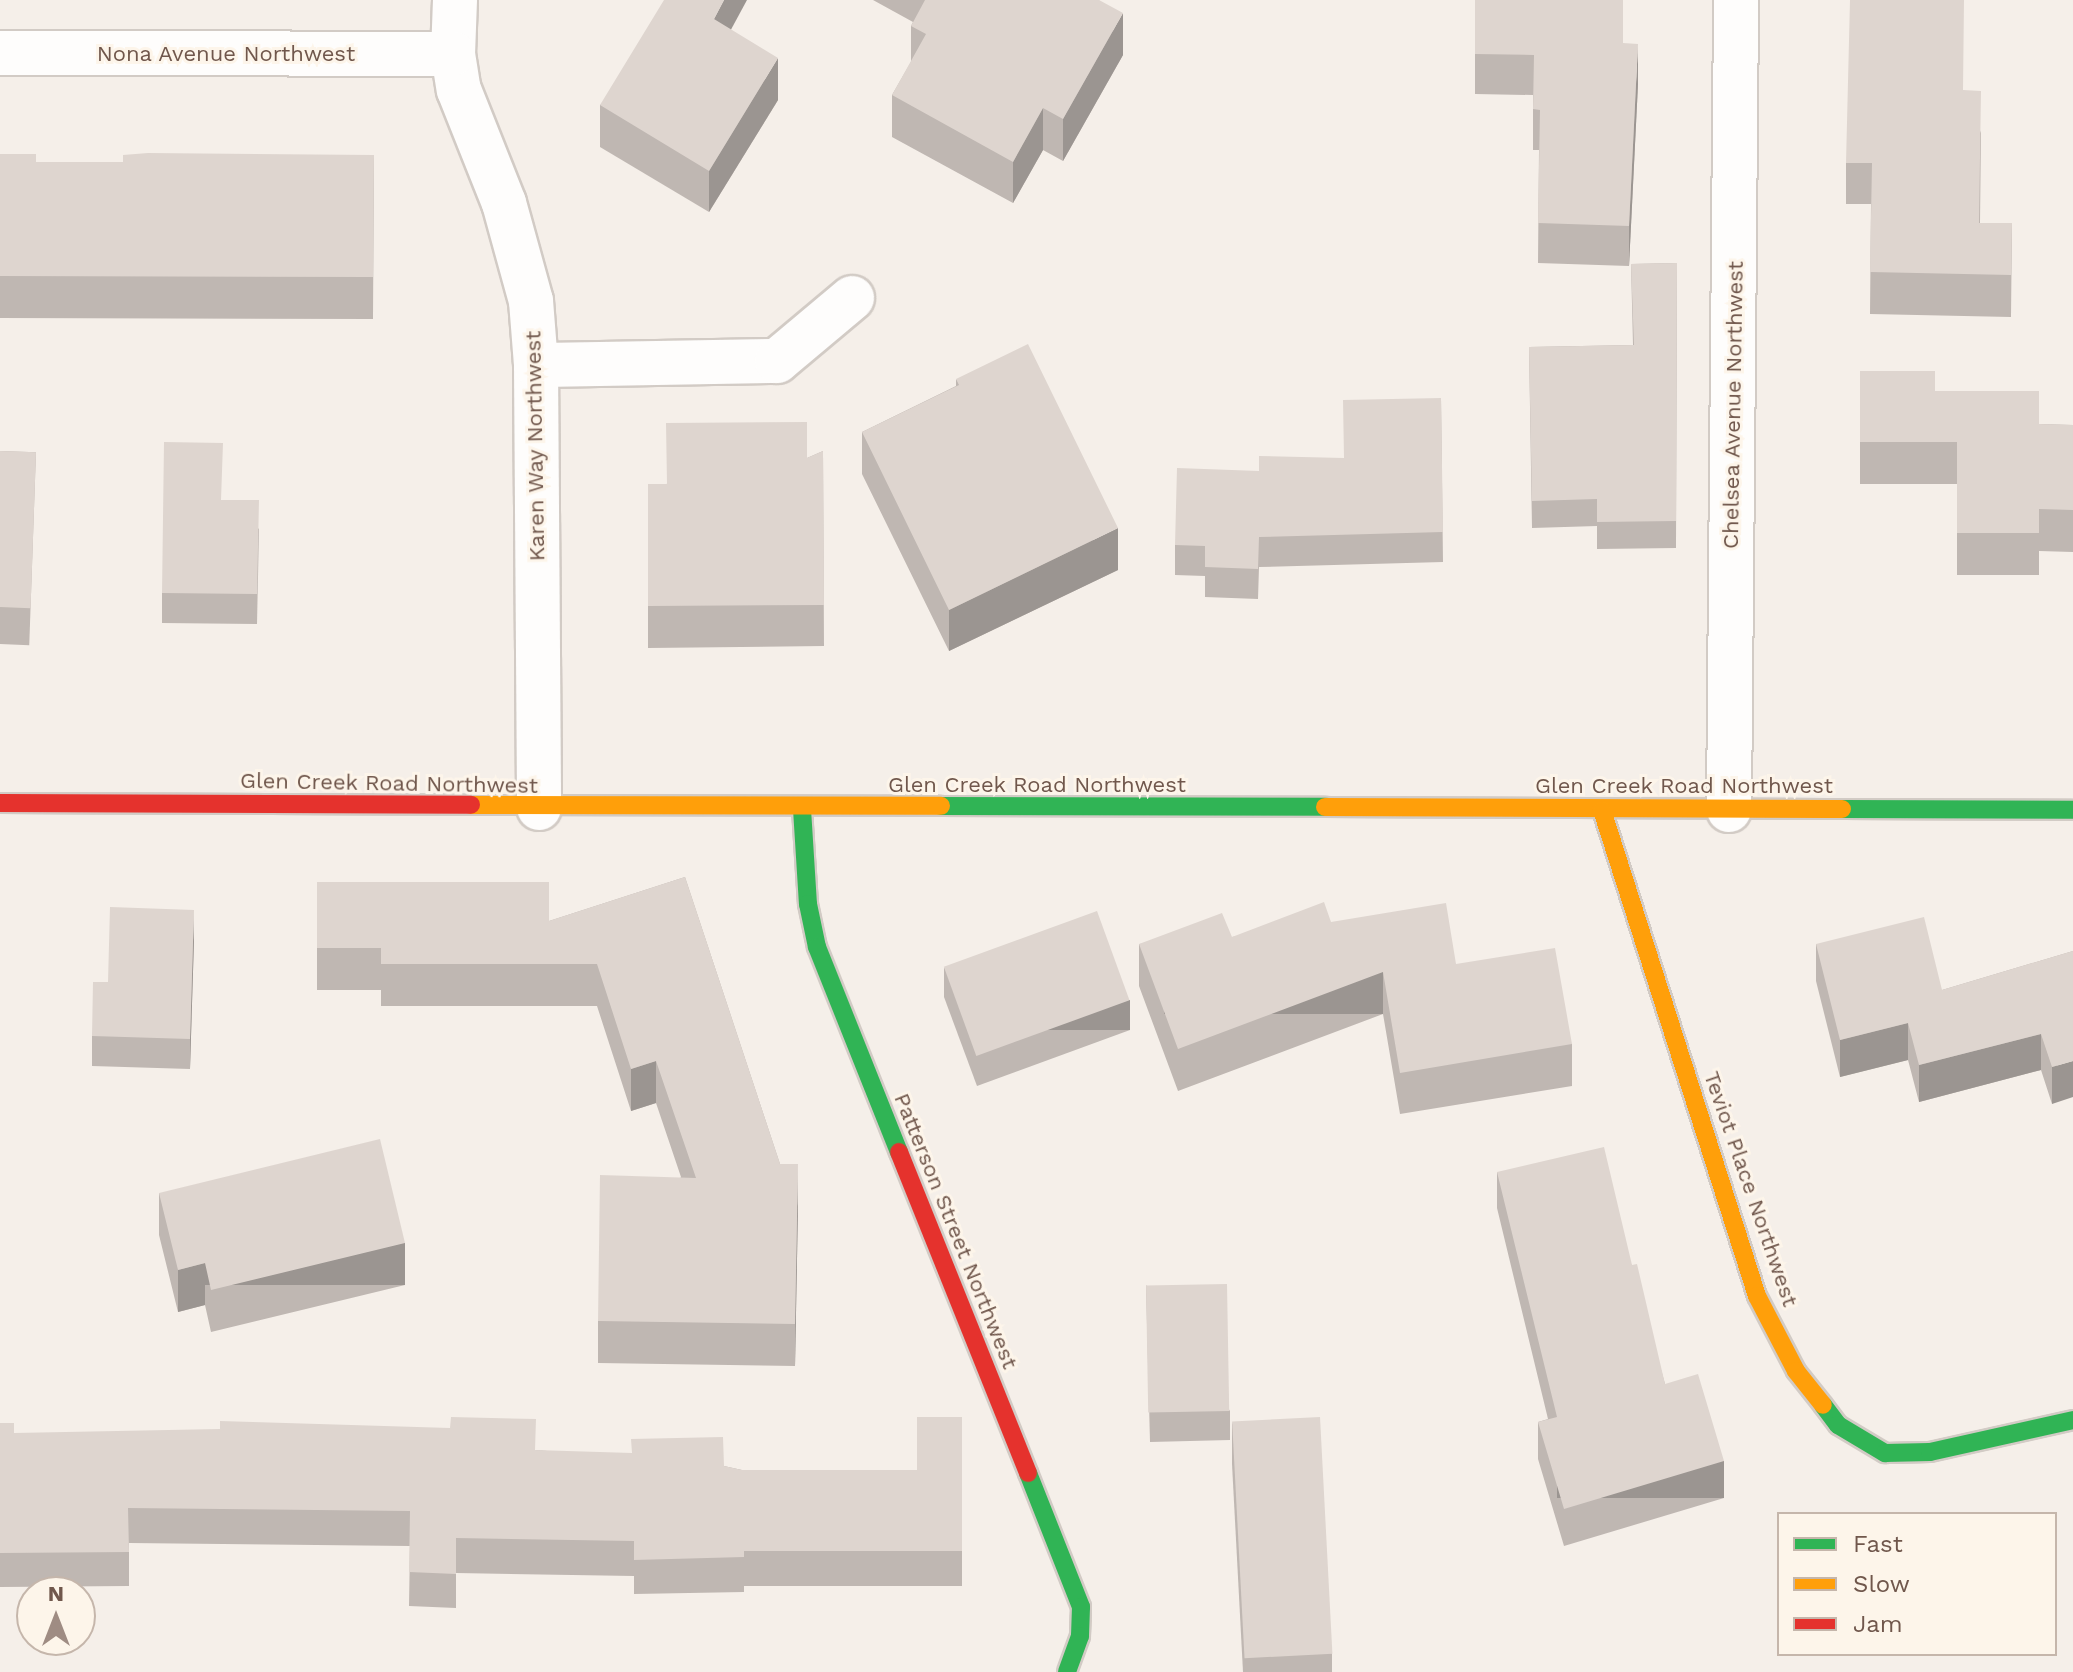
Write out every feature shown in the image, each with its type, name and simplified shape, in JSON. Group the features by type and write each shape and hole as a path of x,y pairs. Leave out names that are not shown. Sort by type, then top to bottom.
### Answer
{"main road":[{"name":"Glen Creek Road Northwest","path":"0,803 802,809 2073,810"},
{"name":"Patterson Street Northwest","path":"802,809 808,904 817,947 1081,1607 1069,1669"},
{"name":"Teviot Place Northwest","path":"1602,810 1757,1296 1796,1371 1838,1425 1885,1453 1930,1452 2073,1420"}],"street":[{"name":"Karen Way Northwest","path":"455,0 453,54 459,90 504,203 531,301 536,365 539,808"},
{"name":"Chelsea Avenue Northwest","path":"1729,810 1736,0"},
{"name":"Nona Avenue Northwest","path":"0,53 453,54"},
{"path":"536,365 777,361 852,298"}],"building":[{"path":"664,0 724,0 714,19 778,58 709,171 600,105"},
{"path":"925,0 1099,0 1123,13 1063,119 1043,108 1013,162 892,95 926,34 911,26"},
{"path":"1475,0 1623,0 1623,43 1638,44 1629,226 1538,223 1540,110 1533,109 1534,55 1475,54"},
{"path":"1850,0 1964,0 1963,90 1981,91 1979,223 2012,223 2011,275 1870,272 1872,163 1846,163"},
{"path":"0,154 36,154 36,162 123,162 123,155 374,155 373,277 0,276"},
{"path":"1677,263 1676,521 1597,522 1597,499 1532,501 1529,347 1634,345 1631,264"},
{"path":"1028,344 1118,528 949,610 862,432 959,385 956,379"},
{"path":"1860,371 1935,371 1935,391 2039,391 2039,424 2073,425 2073,510 2039,509 2039,533 1957,533 1957,442 1860,442"},
{"path":"1441,398 1443,532 1259,537 1258,569 1205,567 1205,546 1175,545 1177,468 1259,471 1259,456 1344,458 1343,400"},
{"path":"807,422 807,458 823,451 824,605 648,606 648,484 667,484 666,423"},
{"path":"164,442 223,443 221,500 259,500 257,594 162,593"},
{"path":"0,451 36,452 31,608 0,607"},
{"path":"685,877 780,1164 798,1164 795,1324 598,1321 600,1175 696,1178 656,1061 631,1069 597,964 381,964 381,948 317,948 317,882 549,882 549,921"},
{"path":"1324,902 1331,922 1446,903 1456,964 1555,948 1572,1044 1400,1073 1383,972 1178,1049 1139,944 1222,913 1232,937"},
{"path":"110,907 194,910 190,1039 92,1036 93,982 108,982"},
{"path":"1097,911 1129,1000 976,1056 944,967"},
{"path":"1924,917 1942,990 2073,951 2073,1061 2052,1067 2041,1034 1919,1065 1908,1023 1840,1040 1816,944"},
{"path":"380,1139 405,1243 211,1290 205,1263 178,1270 159,1193"},
{"path":"1604,1147 1632,1265 1637,1264 1665,1384 1698,1374 1724,1461 1564,1509 1538,1422 1557,1417 1497,1172"},
{"path":"1227,1284 1229,1411 1148,1412 1146,1285"},
{"path":"451,1417 536,1419 535,1450 632,1453 631,1439 723,1437 724,1466 742,1470 917,1470 917,1417 962,1417 962,1551 744,1551 744,1557 634,1560 634,1541 456,1538 456,1574 409,1572 410,1511 128,1508 129,1552 0,1553 0,1423 14,1423 14,1433 220,1429 220,1421 450,1428"},
{"path":"1320,1417 1332,1654 1245,1658 1232,1422"}],"traffic: fast":[{"path":"941,806 1325,807"},
{"path":"802,809 808,904 817,947 899,1152"},
{"path":"1842,809 2073,810"},
{"path":"1823,1405 1838,1425 1885,1453 1930,1452 2073,1420"},
{"path":"1028,1473 1081,1607 1080,1636 1067,1672"}],"traffic: slow":[{"path":"471,805 941,806"},
{"path":"1325,807 1842,809"},
{"path":"1602,810 1757,1296 1796,1371 1823,1405"}],"traffic: jam":[{"path":"0,803 471,805"},
{"path":"899,1152 1028,1473"}]}
